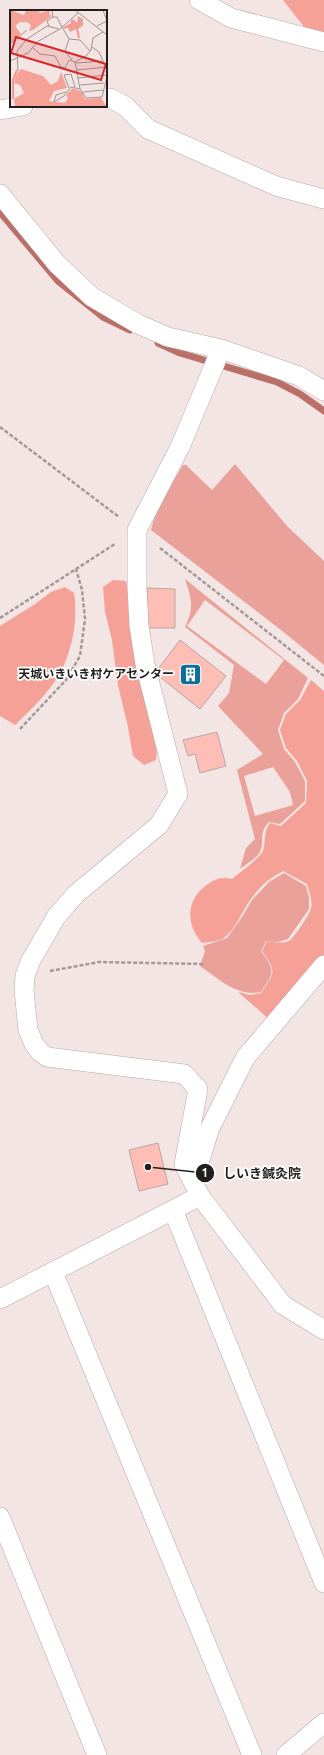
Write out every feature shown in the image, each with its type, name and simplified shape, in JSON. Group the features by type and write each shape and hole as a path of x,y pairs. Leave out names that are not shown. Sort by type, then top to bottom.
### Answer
{"street":[{"path":"199,0 231,18 324,42"},
{"path":"107,98 110,98 125,106 148,129 276,186 324,198"},
{"path":"0,110 17,107"},
{"path":"0,194 57,264 92,297 138,324 216,359 299,376 324,391"},
{"path":"216,359 180,447 137,530 137,596 139,626 145,664 178,794 159,825 76,894 56,917 30,962 25,976 24,990 28,1030 34,1044 40,1052 47,1057 184,1074 198,1089 184,1164 196,1189 283,1305 324,1330"},
{"path":"0,1299 173,1210 196,1189 210,1128 245,1058 324,964"},
{"path":"173,1210 324,1584"},
{"path":"53,1272 252,1755"},
{"path":"0,1517 96,1755"},
{"path":"286,1755 324,1723"}],"path":[{"path":"0,427 137,530 324,676"},
{"path":"0,618 137,530"},
{"path":"20,729 66,680 80,656 85,619 82,590 76,569"},
{"path":"25,976 99,962 204,964"}],"shaded area":[{"path":"283,0 324,0 324,35 305,28"},
{"path":"235,464 287,526 324,561 324,665 151,530 156,513 183,465 186,465 212,490"},
{"path":"185,579 308,678 298,699 284,713 278,730 284,749 295,762 305,781 305,801 280,824 269,822 263,833 260,852 240,869 246,848 255,839 237,770 263,754 218,706 229,693 234,665 185,627 190,614 191,603","holes":["205,600 284,660 266,684 187,626","273,767 290,792 293,805 255,816 244,776"]},
{"path":"113,580 126,581 157,748 156,760 144,765 133,756 118,685 112,640 105,612 103,587"},
{"path":"65,587 74,593 75,603 74,633 69,653 58,677 47,692 15,725 0,716 0,626 51,592"},
{"path":"311,680 324,691 324,960 271,1021 238,992 250,995 261,993 266,986 271,976 272,968 262,951 267,941 281,943 289,941 301,926 310,912 312,903 307,884 283,871 274,876 254,894 229,933 223,939 217,941 202,943 196,935 190,912 195,897 208,884 220,878 232,879 261,854 264,847 266,830 270,823 281,826 306,803 307,781 297,761 286,748 280,730 286,714 300,700"},
{"path":"284,873 306,886 309,898 309,909 288,939 278,942 266,941 261,951 269,963 272,972 269,980 261,992 244,992 229,986 200,966 205,951 203,946 227,938 252,900 269,882"}],"building":[{"path":"147,588 175,589 175,628 147,628"},
{"name":"天城いきいき村ケアセンター","path":"180,640 226,676 200,709 155,673"},
{"path":"217,732 226,766 200,773 195,754 188,756 183,740"},
{"path":"158,1143 168,1184 139,1191 129,1150"}],"waterway":[{"path":"0,212 58,281 103,317 130,330"},
{"path":"158,343 180,353 277,382 300,394 324,411"}],"place":[{"name":"天城いきいき村ケアセンター","path":"190,674"},
{"name":"しいき鍼灸院","path":"148,1167"}]}
